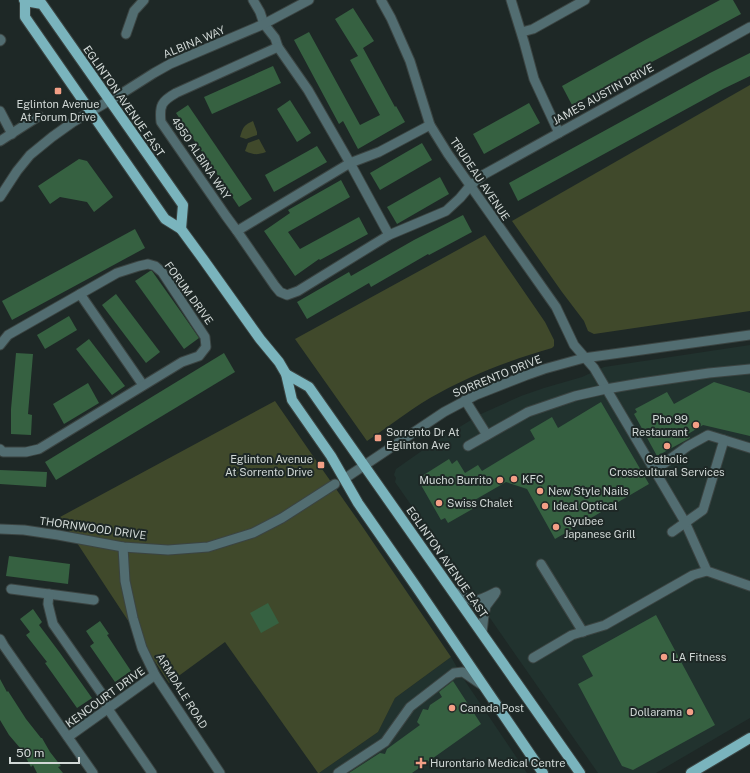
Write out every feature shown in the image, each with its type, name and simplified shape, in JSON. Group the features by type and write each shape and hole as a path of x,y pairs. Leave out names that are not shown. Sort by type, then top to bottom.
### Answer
{"main road":[{"name":"EGLINTON AVENUE EAST","path":"181,229 183,206 42,4 25,1 25,17 165,219 181,229 278,362 286,374 292,400 331,456 339,481 358,503 483,685 537,768 543,773"},
{"name":"EGLINTON AVENUE EAST","path":"286,374 309,386 580,773"},
{"path":"691,773 750,738"}],"street":[{"path":"126,34 134,10 144,0"},
{"path":"253,0 260,12 264,24 275,38 278,47 308,90 389,235"},
{"name":"ALBINA WAY","path":"91,112 170,64 264,24 309,0"},
{"name":"TRUDEAU AVENUE","path":"381,0 392,18 410,61 430,125 470,186 556,307 574,345 594,368 685,522 707,571"},
{"path":"512,0 534,79 559,133"},
{"path":"522,32 533,29 585,0"},
{"name":"JAMES AUSTIN DRIVE","path":"470,186 483,175 750,27"},
{"name":"4950 ALBINA WAY","path":"278,47 176,93 167,98 162,104 160,111 161,122 280,292 287,295 293,294 389,235 446,211 470,186"},
{"path":"0,111 12,134"},
{"path":"0,197 17,171 30,156 44,143 73,122 91,112"},
{"path":"0,141 39,116"},
{"path":"237,231 350,163 379,152 430,125"},
{"name":"FORUM DRIVE","path":"0,346 8,335 117,273 148,264 155,266 162,272 205,337 206,347 199,356 182,362 39,448 26,452 3,452 0,450"},
{"path":"80,294 143,385"},
{"name":"SORRENTO DRIVE","path":"339,481 431,420 465,400 526,375 584,358 750,335"},
{"path":"468,446 528,412 575,396 606,389 709,373 750,369"},
{"path":"465,400 487,435"},
{"path":"655,470 688,446 708,435 750,448"},
{"path":"672,532 703,510 724,440"},
{"name":"THORNWOOD DRIVE","path":"0,529 24,530 123,547 168,550 208,547 253,534 282,518 339,481"},
{"name":"ARMDALE ROAD","path":"123,547 125,581 133,618 142,648 155,675 220,773"},
{"path":"541,564 583,632"},
{"path":"533,658 572,635 605,625 693,575 707,571 750,586"},
{"path":"11,589 94,600"},
{"path":"452,591 470,600 480,600 496,592 486,606 482,633"},
{"path":"49,594 48,604 53,624 102,694 108,709 152,773"},
{"path":"0,639 93,773"},
{"path":"338,773 385,742 410,708 454,673 463,672 483,685"},
{"name":"KENCOURT DRIVE","path":"68,737 155,675"}],"shaded area":[{"path":"750,345 750,718 656,773 598,773 395,482 396,478 394,475 396,469 433,443 481,414 521,396 582,377 604,367"},
{"path":"451,657 465,681 527,773 319,773 378,732 395,698"}],"green space":[{"path":"750,85 750,311 594,334 588,331 584,321 512,221"},
{"path":"253,121 257,135 246,139 240,137 244,127"},
{"path":"259,139 266,152 256,154 245,151 248,143"},
{"path":"485,235 545,322 554,340 554,346 552,348 490,369 444,390 414,408 367,441 295,339"},
{"path":"275,401 451,657 395,698 378,732 319,773 225,642 169,683 60,517"}],"building":[{"path":"720,0 733,0 741,14 572,105 562,86"},
{"path":"353,8 374,41 363,48 395,107 396,106 405,122 358,149 343,121 339,124 294,40 309,32 360,125 380,115 350,60 358,56 335,19"},
{"path":"750,53 750,76 723,89 518,201 509,183 710,73"},
{"path":"273,66 281,83 212,114 204,97"},
{"path":"290,100 311,133 297,142 277,109"},
{"path":"529,103 540,123 484,154 473,134"},
{"path":"188,105 252,199 239,207 176,113"},
{"path":"422,143 432,160 380,190 370,173"},
{"path":"317,146 327,162 274,192 265,175"},
{"path":"79,159 87,161 113,197 94,212 87,202 60,197 50,204 38,186"},
{"path":"440,177 449,194 397,224 387,207"},
{"path":"341,180 350,197 288,232 300,249 359,217 368,234 320,260 319,259 295,276 264,231 290,213 288,210"},
{"path":"463,215 472,232 429,255 428,254 371,287 369,283 307,319 297,302 349,272 351,276 414,240"},
{"path":"135,229 145,248 12,320 2,301"},
{"path":"152,271 199,338 184,349 135,281"},
{"path":"116,294 160,352 146,363 102,305"},
{"path":"69,316 77,330 45,349 37,335"},
{"path":"89,339 125,386 112,395 76,349"},
{"path":"16,353 33,354 28,414 32,415 31,435 11,434 11,409"},
{"path":"224,353 235,372 56,480 45,462"},
{"path":"714,382 750,393 750,436 703,425 688,434 690,438 657,456 634,414 637,412 635,409 667,392 674,404"},
{"path":"88,383 99,403 64,424 53,404"},
{"path":"601,402 649,484 555,539 527,489 506,482 473,501 476,507 448,523 445,518 441,520 421,485 425,482 422,476 449,459 452,464 457,460 465,473 478,465 482,471 535,439 530,430 552,417 558,428"},
{"path":"0,470 47,472 46,487 0,484"},
{"path":"9,556 70,564 68,584 6,576"},
{"path":"268,603 279,623 261,633 250,613"},
{"path":"33,609 42,622 39,625 92,698 77,708 45,663 47,662 26,635 30,632 20,619"},
{"path":"656,615 715,725 633,770 622,766 578,684 593,676 582,656"},
{"path":"100,621 109,634 107,635 131,671 115,682 90,646 94,643 86,631"},
{"path":"0,679 7,692 8,691 26,719 42,738 50,752 61,766 58,767 63,773 37,773 33,765 31,767 25,756 26,755 9,735 0,720"},
{"path":"453,681 481,724 412,773 349,773 380,753 385,754 387,749 420,725 417,722 423,709 428,710 430,705 442,697 439,692"}],"place":[{"name":"Eglinton Avenue At Forum Drive","path":"58,91"},
{"name":"Pho 99 Restaurant","path":"696,425"},
{"name":"Sorrento Dr At Eglinton Ave","path":"378,438"},
{"name":"Catholic Crosscultural Services","path":"667,446"},
{"name":"Eglinton Avenue At Sorrento Drive","path":"321,465"},
{"name":"KFC","path":"514,479"},
{"name":"Mucho Burrito","path":"500,480"},
{"name":"New Style Nails","path":"540,491"},
{"name":"Swiss Chalet","path":"439,503"},
{"name":"Ideal Optical","path":"545,506"},
{"name":"Gyubee Japanese Grill","path":"556,527"},
{"name":"LA Fitness","path":"664,657"},
{"name":"Canada Post","path":"452,708"},
{"name":"Dollarama","path":"690,712"},
{"name":"Hurontario Medical Centre","path":"421,763"}]}
